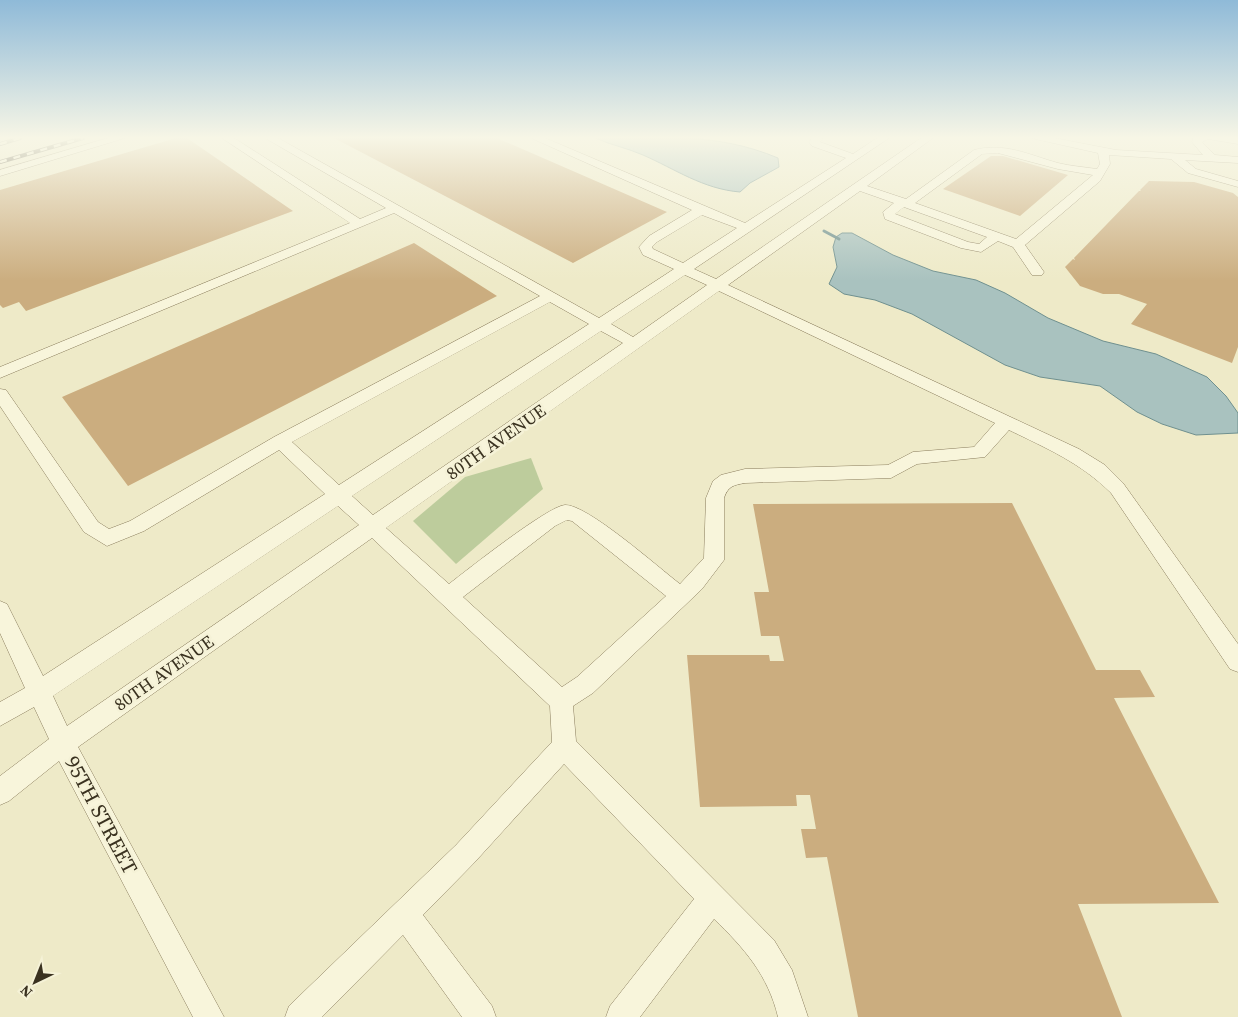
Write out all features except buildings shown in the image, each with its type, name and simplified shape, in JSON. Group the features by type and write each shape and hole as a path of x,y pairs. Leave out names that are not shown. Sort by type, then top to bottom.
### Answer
{"street":[{"path":"300,185 359,224"},
{"path":"353,185 635,344"},
{"path":"645,185 747,228"},
{"path":"0,715 37,693 813,185"},
{"path":"930,185 889,212 889,216 965,245 981,248 996,236"},
{"path":"1018,244 1086,185"},
{"path":"859,187 1018,244 1037,272"},
{"name":"80TH AVENUE","path":"0,792 63,743 859,187"},
{"path":"0,373 394,209"},
{"path":"701,210 653,239 645,246 648,252 1073,453 1099,470 1117,488 1238,662"},
{"path":"0,394 91,528 107,538 137,526 280,441 549,297"},
{"path":"561,701 584,685 695,584 714,560 715,498 719,486 727,480 745,476 891,472 913,458 979,453 1006,422"},
{"path":"280,441 561,701 564,746 712,898 759,942 788,992 793,1017"},
{"path":"448,596 548,521 565,512 578,515 681,596"},
{"name":"95TH STREET","path":"0,610 37,693 209,1017"},
{"path":"300,1017 404,912 465,854 564,746"},
{"path":"621,1017 712,898"},
{"path":"404,912 481,1017"}],"green space":[{"path":"531,458 543,489 456,564 413,521 465,477"}],"water":[{"path":"709,185 747,185 740,192"},
{"path":"842,233 852,233 893,255 933,271 976,280 1005,293 1048,318 1103,341 1156,354 1207,377 1226,396 1238,413 1238,433 1196,435 1162,424 1137,412 1100,386 1040,377 1005,365 912,314 875,300 844,294 829,284 837,267 833,247 836,237"}],"waterway":[{"path":"824,231 839,239"}]}
